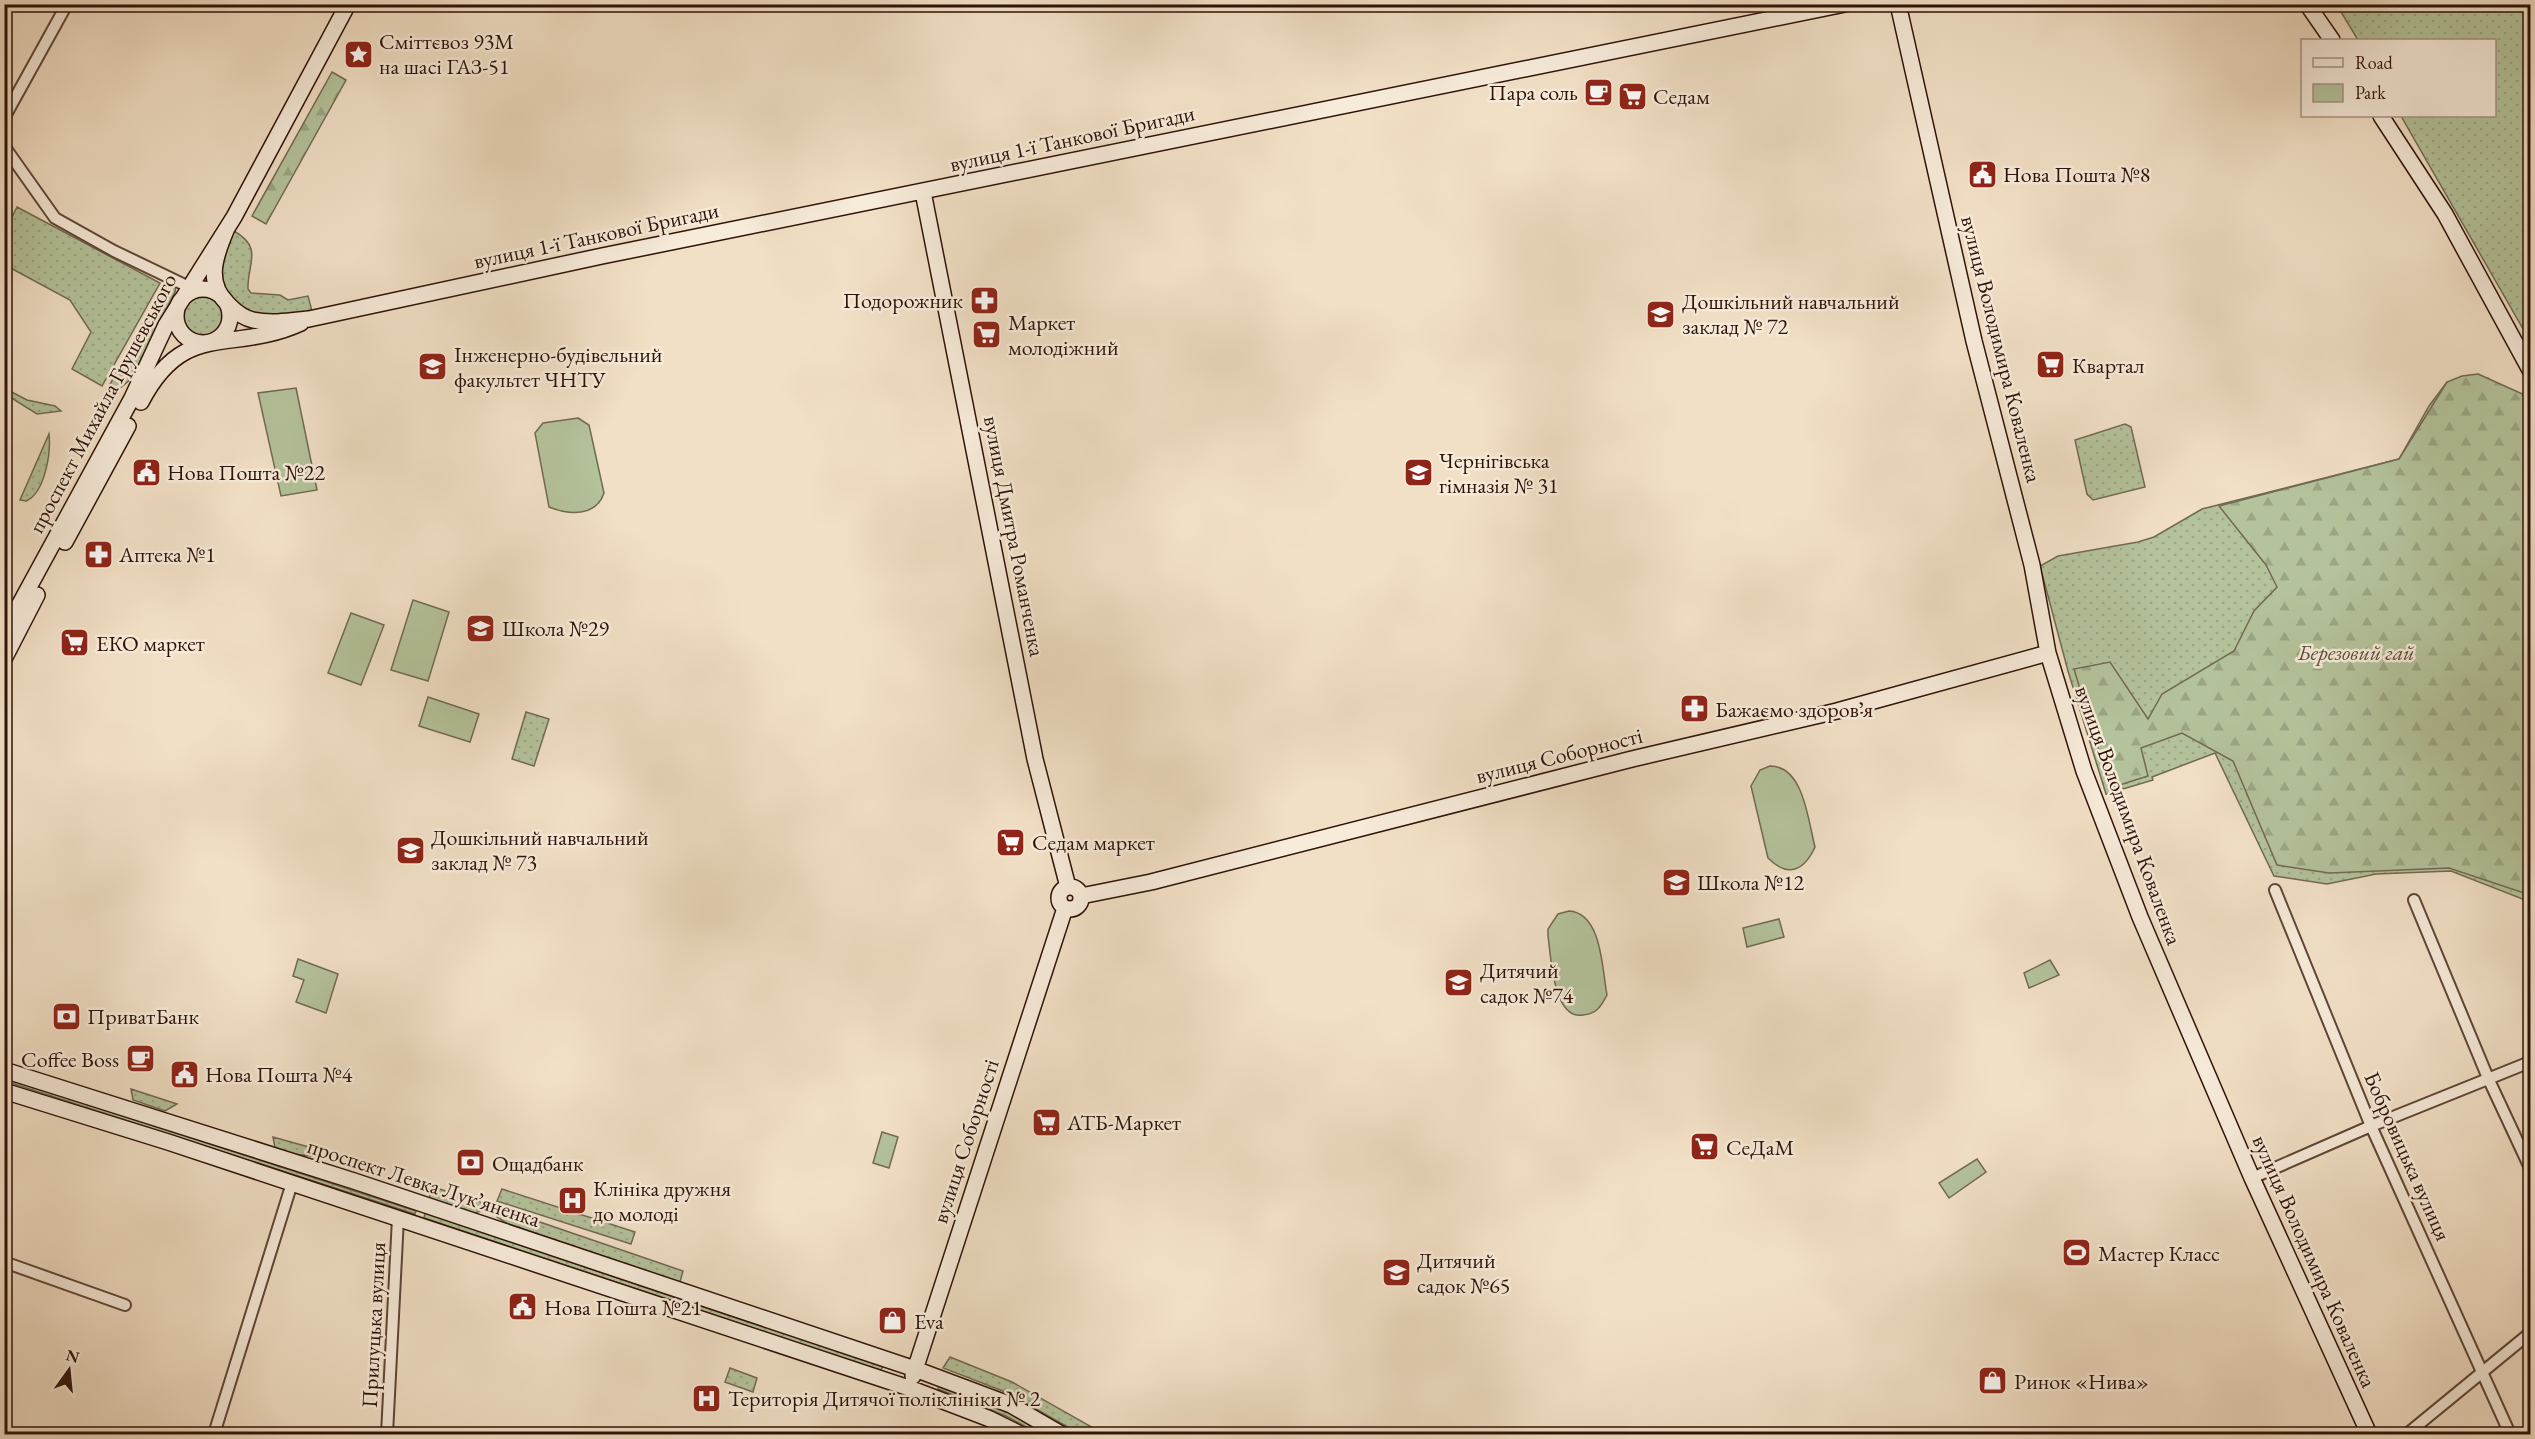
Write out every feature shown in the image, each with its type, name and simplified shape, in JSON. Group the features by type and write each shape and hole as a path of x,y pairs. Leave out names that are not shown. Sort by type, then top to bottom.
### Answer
{"main road":[{"name":"проспект Михайла Грушевського","path":"4,633 132,398 166,325 179,303 196,288 348,4"},
{"name":"вулиця 1-ї Танкової Бригади","path":"225,302 238,314 251,319 270,322 309,319 580,261 1845,4"},
{"name":"вулиця Володимира Коваленка","path":"1898,4 1974,341 2032,565 2048,653 2084,771 2118,865 2252,1178 2369,1434"},
{"path":"2307,4 2331,39"},
{"path":"2382,117 2445,214 2530,370"},
{"name":"вулиця Дмитра Романченка","path":"923,192 1035,759 1068,887"},
{"name":"проспект Михайла Грушевського","path":"225,302 215,286 213,273 216,255 227,228"},
{"path":"179,303 176,311 178,328 191,341 209,343 223,334 228,326 229,309 225,302 219,295 196,288"},
{"name":"вулиця 1-ї Танкової Бригади","path":"209,343 281,332 309,319"},
{"name":"проспект Михайла Грушевського","path":"4,659 48,572 148,387 170,360 181,352 209,343"},
{"name":"вулиця Соборності","path":"1068,887 1059,897 1060,904 1065,908 1075,908 1081,896 1150,882 1632,759 1837,711 2048,653"},
{"path":"1068,887 1075,888 1081,896"},
{"name":"вулиця Соборності","path":"909,1388 1065,908"},
{"name":"проспект Левка Лукʼяненка","path":"4,1070 354,1181 915,1369 1011,1405 1061,1434"},
{"name":"проспект Левка Лукʼяненка","path":"4,1091 292,1183 909,1388 990,1419 1020,1434"}],"street":[{"path":"4,118 67,4"},
{"path":"4,146 55,218 114,251 196,288"},
{"name":"Бобровицька вулиця","path":"2275,890 2371,1126 2485,1373 2510,1434"},
{"path":"2414,900 2488,1078 2530,1168"},
{"path":"2252,1178 2371,1126 2530,1062"},
{"path":"214,1434 292,1183"},
{"name":"Прилуцька вулиця","path":"387,1434 398,1218"},
{"path":"4,1262 125,1305"},
{"path":"2407,1434 2485,1373 2530,1333"}],"green space":[{"path":"2353,4 2530,5 2530,341 2402,117 2496,117 2496,39 2357,39 2341,12"},
{"path":"332,72 346,80 266,224 252,216"},
{"path":"17,207 160,283 102,386 72,369 91,332 70,300 5,265 5,231"},
{"path":"234,231 243,237 251,250 248,289 251,293 280,295 288,300 308,296 312,311 277,316 256,315 231,297 221,280 220,271 225,251"},
{"path":"167,279 176,286 175,292 132,378 119,389 107,390"},
{"path":"203,297 217,303 223,317 217,331 203,337 189,331 183,317 189,303"},
{"name":"Березовий гай","path":"2478,374 2527,396 2530,408 2530,895 2449,868 2329,873 2277,865 2233,761 2182,733 2141,748 2148,776 2110,788 2074,669 2110,662 2148,719 2162,694 2234,651 2254,611 2277,587 2266,565 2219,506 2399,459 2447,382 2462,376"},
{"name":"Березовий гай","path":"2488,378 2530,419 2530,902 2451,871 2376,874 2327,884 2274,876 2215,753 2152,777 2153,780 2106,794 2068,671 2040,566 2058,556 2154,537 2202,509 2399,459 2429,406 2447,382"},
{"path":"4,388 27,400 55,406 61,411 37,414 5,394"},
{"path":"296,388 317,490 281,496 258,393"},
{"path":"578,418 589,425 604,493 600,501 588,510 565,512 549,507 535,433 543,423"},
{"path":"2125,424 2131,427 2145,487 2093,500 2087,494 2075,440"},
{"path":"49,434 48,461 42,481 33,497 26,501 20,500"},
{"path":"413,600 449,612 428,681 391,670"},
{"path":"351,613 384,625 361,685 328,673"},
{"path":"428,697 479,714 470,742 419,726"},
{"path":"526,712 549,719 534,766 512,759"},
{"path":"1770,766 1781,768 1790,775 1803,797 1807,810 1815,847 1806,862 1795,869 1782,868 1768,858 1751,786 1760,770"},
{"path":"1569,911 1580,914 1588,921 1594,932 1607,995 1598,1009 1583,1015 1573,1014 1565,1008 1555,985 1552,971 1548,929 1558,914"},
{"path":"1779,919 1784,937 1747,947 1743,928"},
{"path":"298,959 338,974 326,1013 296,1002 304,980 293,976"},
{"path":"2050,960 2059,975 2029,988 2024,973"},
{"path":"4,1077 416,1211 415,1214 5,1081"},
{"path":"131,1089 177,1104 165,1111 133,1100"},
{"path":"882,1132 898,1137 889,1168 873,1163"},
{"path":"273,1137 323,1151 320,1157 293,1154 275,1148"},
{"path":"1977,1159 1986,1172 1949,1198 1939,1183"},
{"path":"433,1187 487,1204 485,1209 473,1214 429,1198"},
{"path":"502,1189 635,1232 631,1244 497,1201"},
{"path":"496,1207 683,1271 680,1282 508,1224 497,1217"},
{"path":"425,1213 674,1297 673,1301 424,1218"},
{"path":"683,1300 883,1366 881,1370 875,1369 682,1304"},
{"path":"950,1357 1012,1382 1104,1434 1080,1434 1008,1393 943,1368"},
{"path":"730,1368 757,1378 753,1392 725,1382"},
{"path":"939,1385 1003,1409 1049,1434 1039,1434 1006,1416 938,1389"}],"place":[{"name":"Сміттєвоз 93М на шасі ГАЗ-51","path":"358,54"},
{"name":"Пара соль","path":"1599,92"},
{"name":"Седам","path":"1632,96"},
{"name":"Нова Пошта №8","path":"1982,174"},
{"name":"Подорожник","path":"984,300"},
{"name":"Дошкільний навчальний заклад № 72","path":"1661,314"},
{"name":"Маркет молодіжний","path":"987,335"},
{"name":"Квартал","path":"2051,365"},
{"name":"Інженерно-будівельний факультет ЧНТУ","path":"433,367"},
{"name":"Нова Пошта №22","path":"146,472"},
{"name":"Чернігівська гімназія № 31","path":"1418,473"},
{"name":"Аптека №1","path":"98,554"},
{"name":"Школа №29","path":"481,628"},
{"name":"ЕКО маркет","path":"75,643"},
{"name":"Бажаємо здоровʼя","path":"1694,709"},
{"name":"Седам маркет","path":"1011,842"},
{"name":"Дошкільний навчальний заклад № 73","path":"410,850"},
{"name":"Школа №12","path":"1676,882"},
{"name":"Дитячий садок №74","path":"1459,983"},
{"name":"ПриватБанк","path":"66,1016"},
{"name":"Coffee Boss","path":"140,1059"},
{"name":"Нова Пошта №4","path":"184,1074"},
{"name":"АТБ-Маркет","path":"1046,1122"},
{"name":"СеДаМ","path":"1705,1147"},
{"name":"Ощадбанк","path":"471,1163"},
{"name":"Клініка дружня до молоді","path":"572,1201"},
{"name":"Мастер Класс","path":"2077,1253"},
{"name":"Дитячий садок №65","path":"1396,1273"},
{"name":"Нова Пошта №21","path":"523,1307"},
{"name":"Eva","path":"893,1321"},
{"name":"Ринок «Нива»","path":"1993,1381"},
{"name":"Територія Дитячої поліклініки № 2","path":"707,1398"}]}
